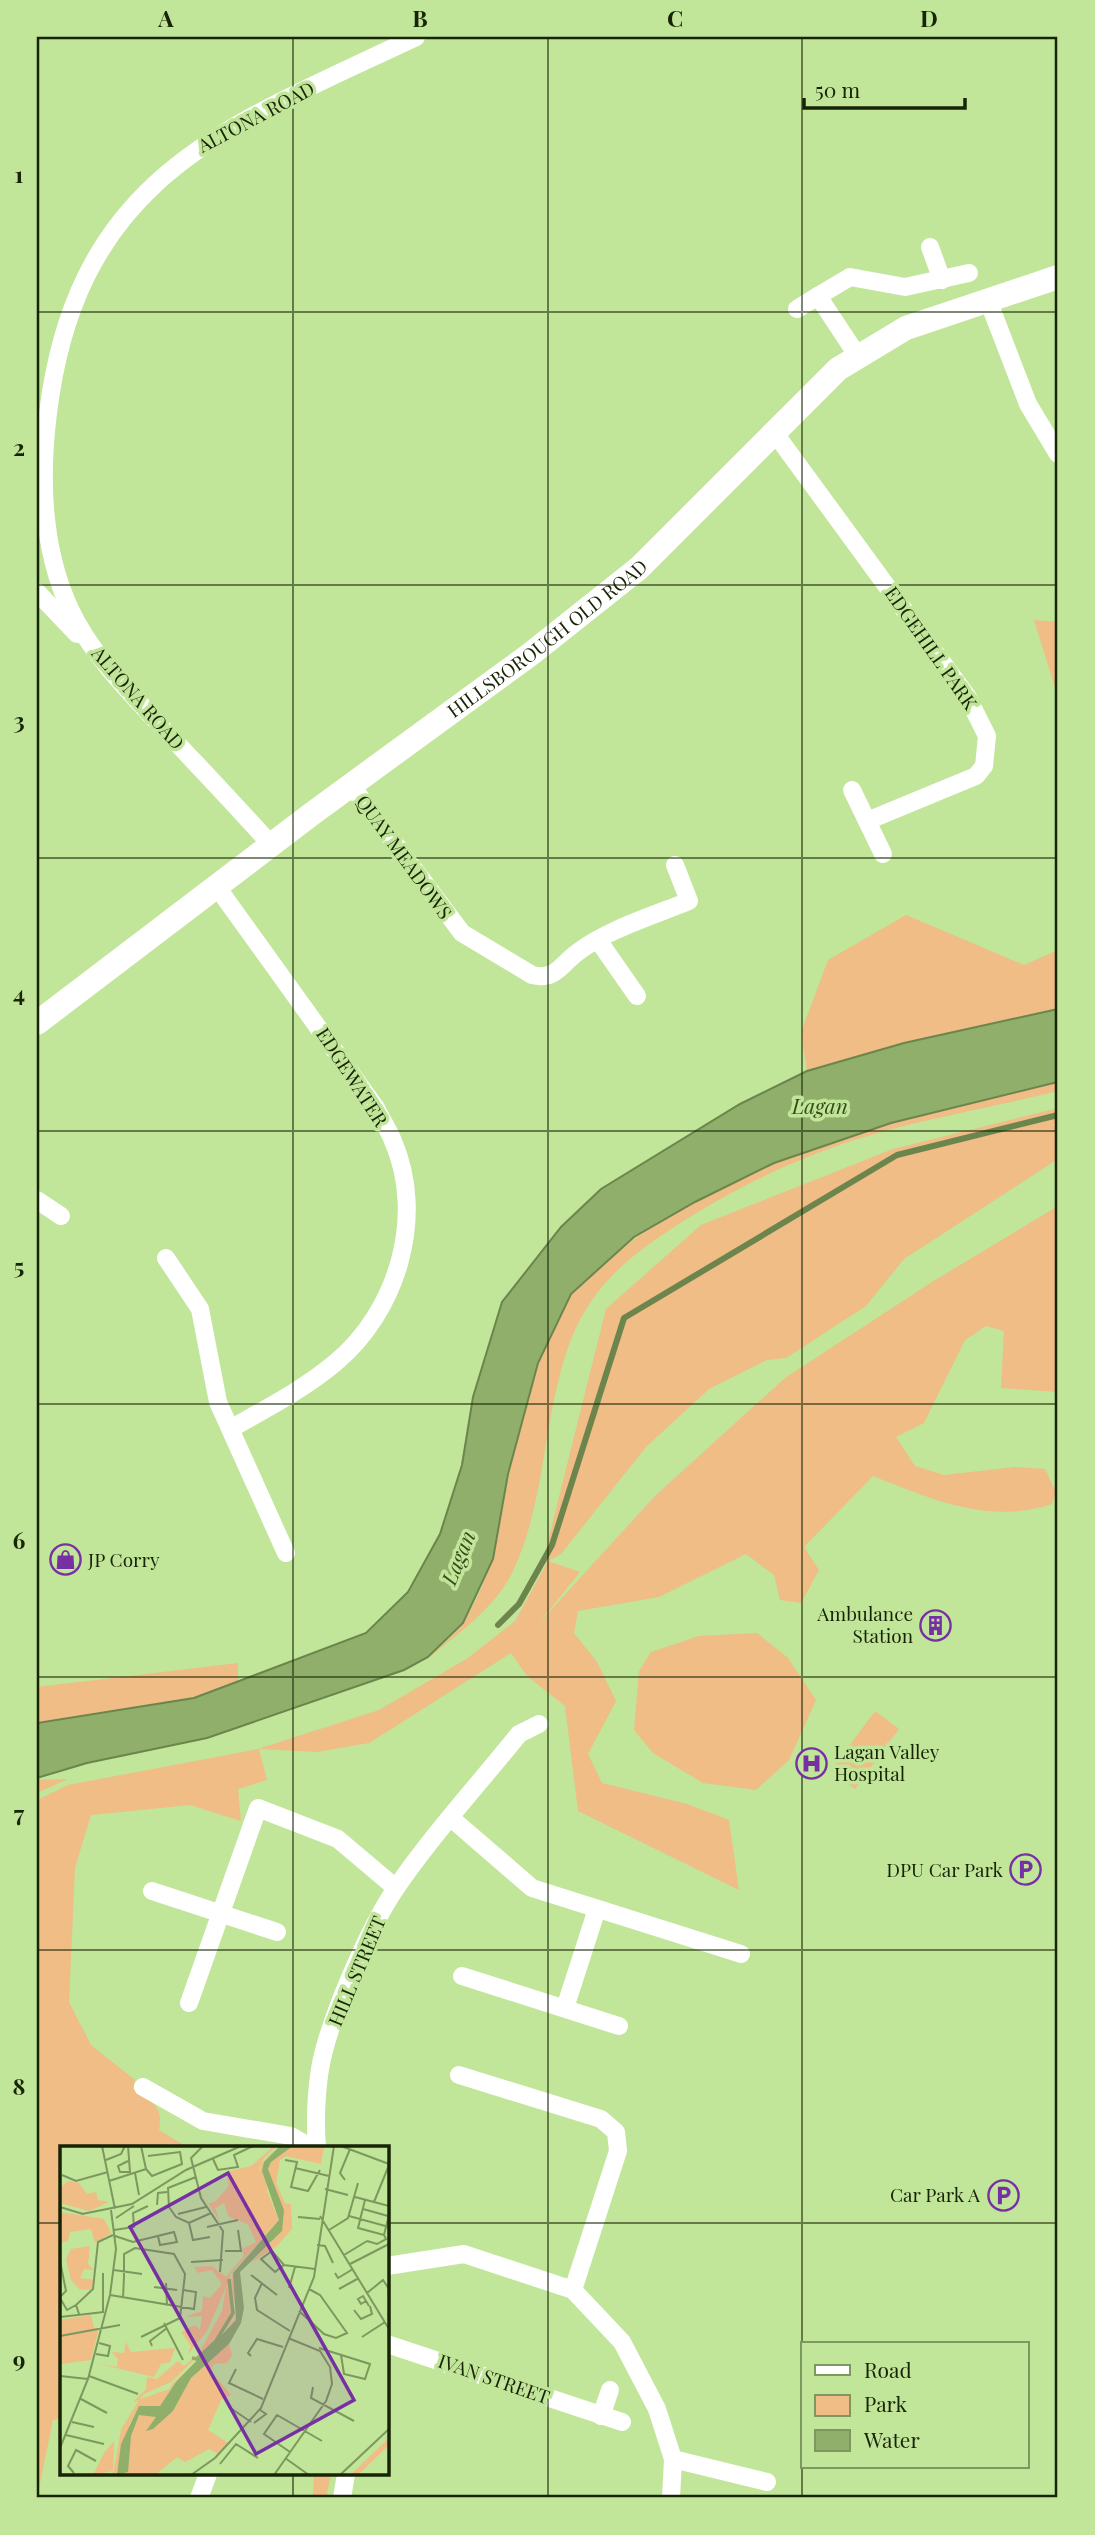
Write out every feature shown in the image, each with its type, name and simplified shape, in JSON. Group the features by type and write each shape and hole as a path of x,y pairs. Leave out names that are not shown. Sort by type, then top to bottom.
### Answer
{"street":[{"name":"ALTONA ROAD","path":"272,846 113,673 70,610 57,577 40,479 51,391 68,318 92,265 135,204 160,178 213,137 416,37"},
{"path":"930,247 942,280"},
{"path":"797,309 850,277 905,287 969,273"},
{"name":"HILLSBOROUGH OLD ROAD","path":"40,1014 217,887 532,653 639,568 693,517 816,389 858,355 906,328 1058,277"},
{"path":"818,296 858,355"},
{"path":"988,300 1028,404 1058,454"},
{"name":"EDGEHILL PARK","path":"774,432 950,671 987,736 984,766 976,776 867,821"},
{"path":"37,592 113,673"},
{"name":"QUAY MEADOWS","path":"351,785 462,933 533,975 544,978 554,975 576,953 598,940 689,901 675,865"},
{"path":"852,790 883,854"},
{"name":"EDGEWATER","path":"217,887 376,1108 397,1152 402,1172 407,1223 395,1276 385,1301 360,1338 311,1382 232,1428"},
{"path":"598,940 638,996"},
{"path":"37,1200 61,1216"},
{"path":"166,1258 200,1309 218,1402 286,1553"},
{"name":"HILL STREET","path":"314,2146 321,2067 330,2032 373,1927 396,1888 520,1734 540,1724"},
{"path":"189,2003 257,1808 338,1839 396,1888"},
{"path":"452,1818 532,1888 741,1954"},
{"path":"152,1891 277,1933"},
{"path":"565,2008 597,1909"},
{"path":"462,1976 619,2026"},
{"path":"459,2075 601,2119 616,2132 618,2151 573,2290"},
{"path":"143,2087 203,2121 291,2136 310,2146"},
{"path":"388,2266 464,2254 573,2290 622,2342 657,2409 673,2459 671,2498"},
{"name":"IVAN STREET","path":"388,2344 622,2422"},
{"path":"601,2416 610,2390"},
{"path":"673,2459 767,2482"},
{"path":"199,2498 207,2476"},
{"path":"346,2476 346,2498"}],"green space":[{"path":"1034,620 1058,622 1058,697"},
{"path":"906,915 1024,965 1058,950 1058,1009 904,1043 807,1071 801,1032 828,960"},
{"path":"1058,1082 1058,1091 888,1130 808,1157 709,1205 663,1234 626,1263 596,1295 573,1335 557,1386 531,1520 513,1571 487,1608 428,1658 465,1620 487,1573 521,1423 541,1357 562,1309 583,1282 653,1226 705,1194 761,1167 880,1126"},
{"path":"1058,1108 1058,1159 904,1259 866,1306 786,1358 767,1360 709,1389 646,1447 561,1554 548,1561 580,1572 538,1624 655,1496 785,1378 932,1282 1058,1206 1058,1392 1001,1388 1004,1331 986,1326 965,1340 924,1423 896,1437 915,1466 944,1475 1015,1467 1045,1469 1056,1492 1052,1504 1006,1512 983,1510 939,1501 873,1476 804,1547 819,1570 801,1603 780,1600 774,1575 746,1554 659,1597 578,1611 574,1633 597,1662 616,1701 588,1754 602,1783 687,1804 729,1820 739,1890 578,1811 565,1706 527,1676 511,1653 369,1743 317,1752 259,1749 267,1780 238,1789 241,1821 190,1805 91,1815 75,1868 69,2002 91,2045 135,2080 133,2089 155,2105 160,2115 159,2130 186,2146 60,2146 60,2418 53,2420 37,2498 37,1800 68,1785 258,1749 379,1710 468,1658 515,1621 547,1563 542,1565 606,1309 701,1225 893,1149"},
{"path":"757,1633 788,1658 816,1700 789,1760 756,1790 703,1783 653,1753 634,1730 639,1671 651,1652 699,1636"},
{"path":"238,1663 238,1682 194,1698 37,1723 37,1687"},
{"path":"875,1711 899,1729 855,1789 831,1771"},
{"path":"68,1779 37,1793 37,1780"},
{"path":"314,2476 331,2476 326,2498 313,2498"}],"water":[{"name":"Lagan","path":"1058,1009 1058,1082 891,1123 774,1163 695,1202 634,1237 571,1294 538,1363 508,1474 493,1559 463,1623 428,1657 404,1670 207,1738 87,1763 37,1778 37,1723 194,1698 366,1633 408,1592 440,1534 462,1465 473,1397 502,1302 561,1227 601,1189 740,1104 807,1071 904,1043"}],"waterway":[{"path":"498,1625 519,1604 552,1545 624,1318 897,1155 1058,1115"}],"place":[{"name":"JP Corry","path":"65,1560"},
{"name":"Ambulance Station","path":"936,1625"},
{"name":"Lagan Valley Hospital","path":"811,1763"},
{"name":"DPU Car Park","path":"1026,1870"},
{"name":"Car Park A","path":"1003,2195"}]}
